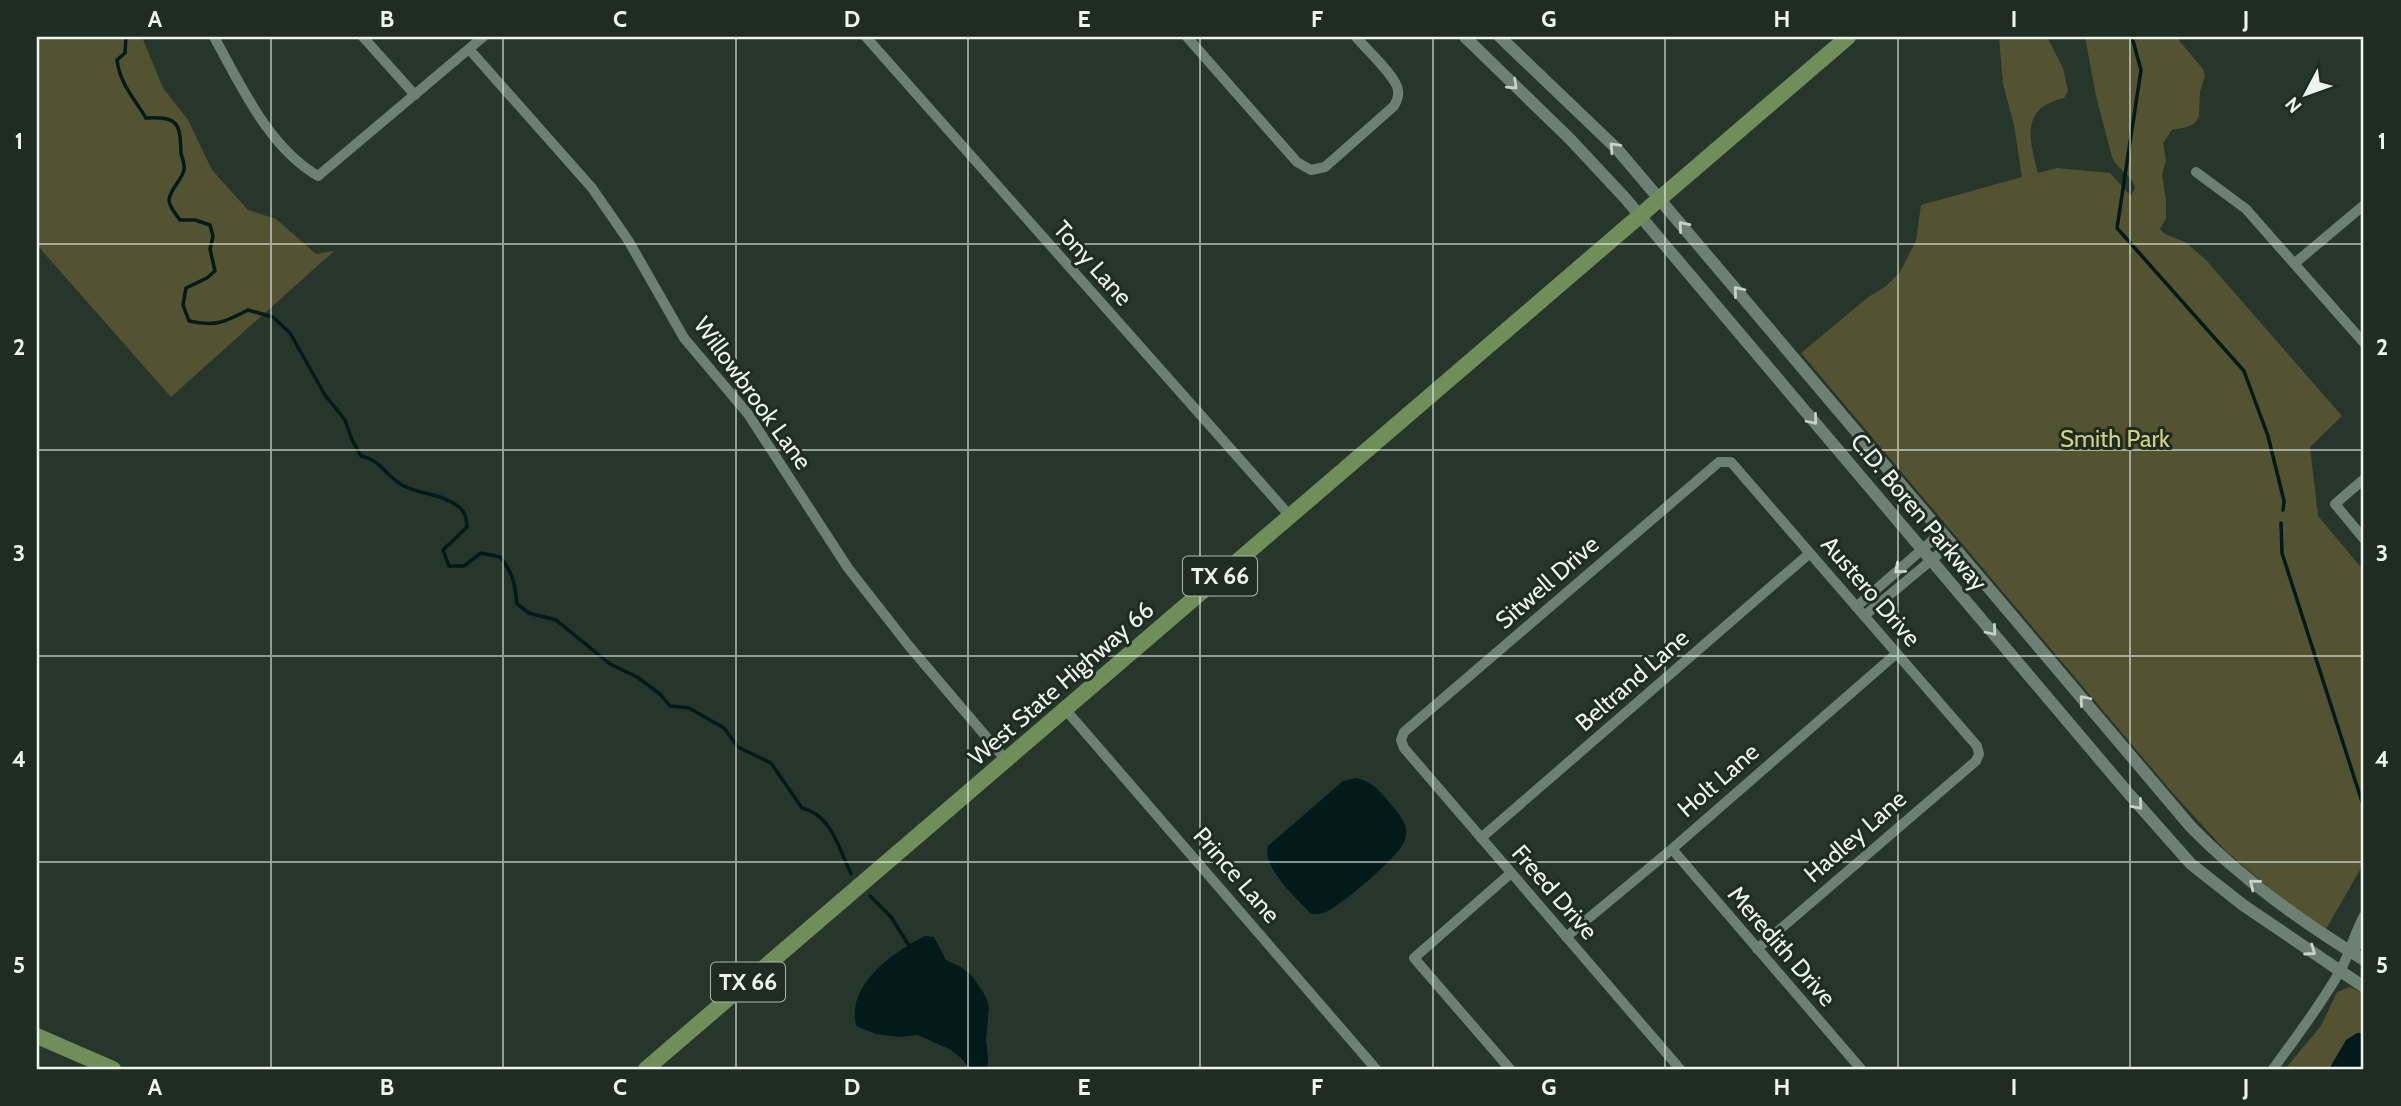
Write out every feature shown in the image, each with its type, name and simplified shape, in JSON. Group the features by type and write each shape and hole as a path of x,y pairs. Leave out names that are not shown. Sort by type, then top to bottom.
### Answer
{"main road":[{"name":"TX 66","path":"1639,215 1848,37"},
{"name":"West State Highway 66","path":"646,1069 1639,215"},
{"path":"37,1036 113,1069"}],"street":[{"path":"214,37 265,125 302,166 318,176 483,37"},
{"path":"363,37 415,95"},
{"name":"Tony Lane","path":"866,37 1290,516"},
{"path":"1187,37 1297,162 1311,170 1325,167 1394,106 1399,93 1395,81 1356,37"},
{"name":"C.D. Boren Parkway","path":"1465,37 1570,139 1639,215 2191,864 2243,905 2364,987"},
{"name":"C.D. Boren Parkway","path":"1500,37 1617,149 2191,827 2233,867 2288,912 2364,960"},
{"name":"Willowbrook Lane","path":"469,49 592,188 628,240 684,338 748,414 848,568 909,646 1006,760"},
{"path":"2196,172 2246,209 2364,343"},
{"path":"2294,263 2364,205"},
{"path":"1746,340 1766,324"},
{"name":"Austero Drive","path":"1725,461 1731,462 1897,653 1977,746 1979,754"},
{"name":"Sitwell Drive","path":"1401,740 1404,732 1719,462 1725,461"},
{"path":"2364,479 2335,504 2364,539"},
{"path":"1860,611 1942,532"},
{"path":"1860,611 1952,543"},
{"name":"Beltrand Lane","path":"1481,838 1810,553"},
{"name":"Holt Lane","path":"1566,937 1672,849 1897,653"},
{"name":"Prince Lane","path":"1065,709 1376,1069"},
{"name":"Freed Drive","path":"1401,740 1404,748 1680,1069"},
{"path":"2106,767 2128,753"},
{"name":"Hadley Lane","path":"1756,949 1976,761 1979,754"},
{"name":"Meredith Drive","path":"1672,849 1861,1069"},
{"path":"1510,1069 1414,958 1511,873"},
{"path":"2273,1069 2340,971 2364,916"},
{"path":"2350,952 2364,939"}],"green space":[{"path":"37,37 142,37 163,88 188,120 212,170 248,210 276,219 316,254 334,251 171,397 37,245"},
{"name":"Smith Park","path":"1999,37 2047,37 2063,68 2068,91 2064,98 2040,109 2031,127 2032,148 2038,173 2057,168 2110,173 2131,196 2135,188 2133,183 2112,157 2096,96 2085,37 2176,37 2203,69 2205,76 2200,92 2199,117 2194,124 2172,130 2163,143 2166,160 2162,175 2166,218 2160,229 2165,234 2185,242 2205,259 2342,416 2310,447 2318,516 2364,571 2364,863 2326,929 2286,902 2226,851 2171,791 1801,353 1867,298 1885,287 1900,272 1916,241 1921,205 2022,177 2014,125 2003,84"},
{"path":"2350,987 2364,994 2364,1069 2285,1069 2321,1026 2337,992"}],"water":[{"path":"1356,778 1375,787 1396,810 1405,824 1405,840 1393,857 1357,890 1326,912 1311,914 1275,873 1267,854 1268,846 1343,781"},
{"path":"925,936 934,937 946,960 972,976 985,995 989,1006 986,1039 988,1065 984,1069 970,1069 951,1050 918,1035 900,1037 876,1034 856,1026 858,997 865,984 886,961"},
{"path":"2357,1033 2364,1033 2364,1069 2329,1069 2346,1040"}],"waterway":[{"path":"126,37 125,53 117,60 128,90 146,118 171,121 176,124 180,135 184,170 170,196 170,205 180,220 195,220 210,225 213,236 210,249 215,271 186,288 183,305 189,321 206,324 220,322 248,310 273,317 290,333 325,395 345,420 361,456 378,464 402,485 445,499 463,511 467,527 443,550 449,566 464,566 481,553 500,557 513,579 517,604 529,613 556,620 610,664 637,677 660,694 670,706 689,708 724,728 738,747 771,763 802,808 812,812 828,825 851,874"},
{"path":"2132,37 2141,70 2117,228 2244,371 2268,436 2284,501 2283,510"},
{"path":"2281,523 2282,553 2364,808"},
{"path":"870,896 891,917 910,947"}]}
